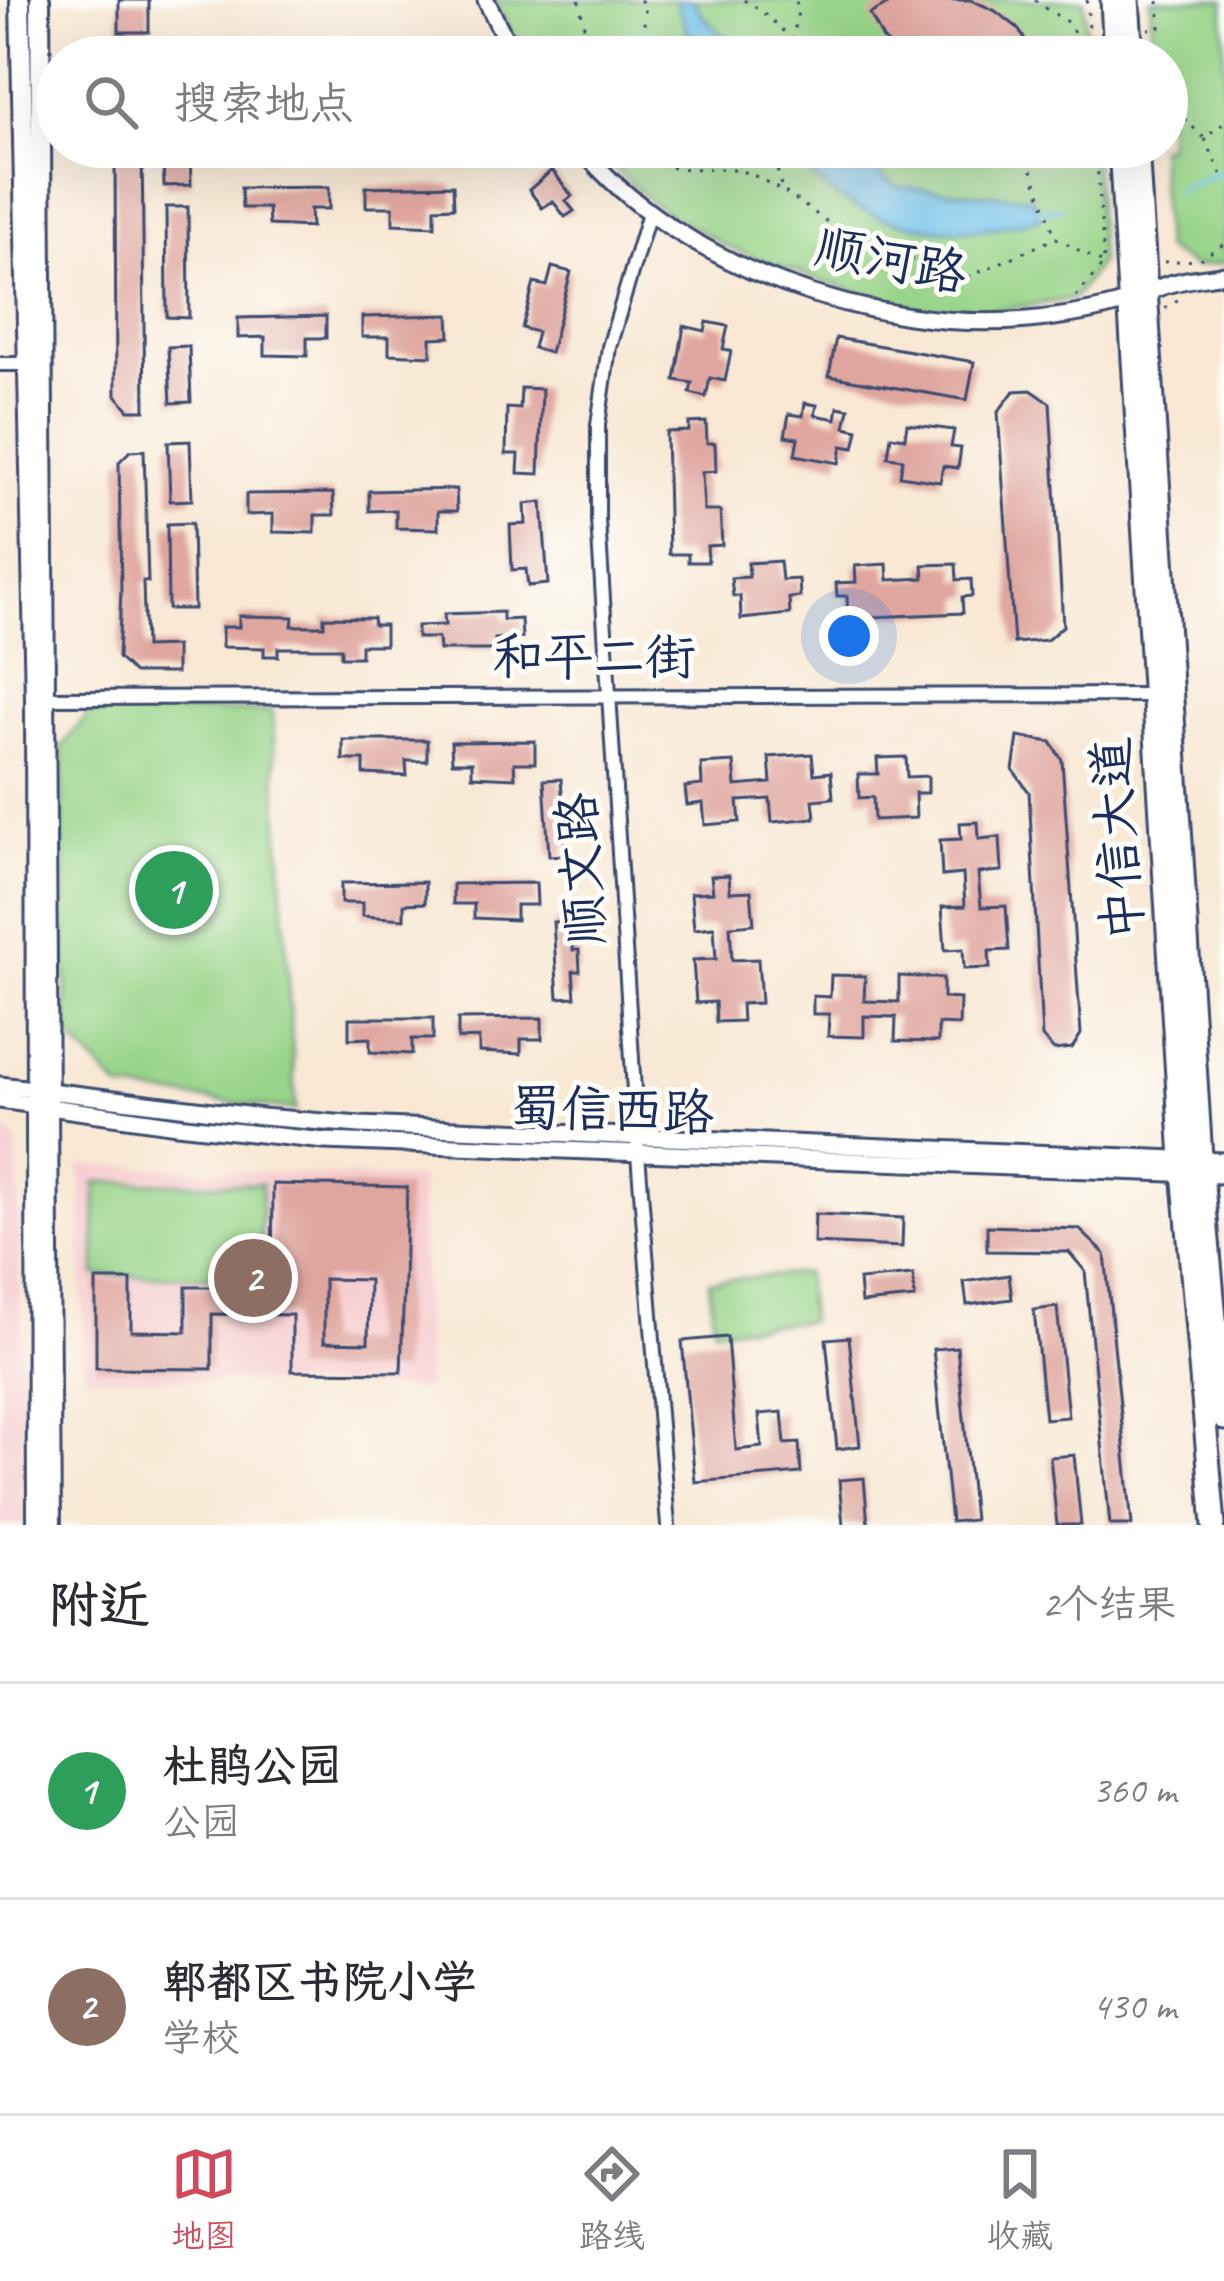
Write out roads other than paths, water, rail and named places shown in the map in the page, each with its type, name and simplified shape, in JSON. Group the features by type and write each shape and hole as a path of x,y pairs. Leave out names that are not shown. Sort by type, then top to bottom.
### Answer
{"main road":[{"path":"20,0 26,364 42,698"},
{"path":"40,0 40,36"},
{"path":"1112,0 1114,36"},
{"path":"1128,0 1131,36"},
{"path":"37,1525 42,1099 40,168"},
{"name":"中信大道","path":"1122,168 1137,298 1224,1420"},
{"name":"中信大道","path":"1138,168 1143,261 1137,298 1153,695 1203,1168 1214,1525"},
{"path":"42,1099 51,1525"}],"street":[{"path":"486,0 504,36"},
{"name":"顺河路","path":"602,168 649,213 743,267 836,302 935,319 1027,320 1224,274"},
{"name":"顺文路","path":"649,213 609,346 598,425 598,520 668,1525"},
{"path":"0,364 26,364"},
{"name":"和平二街","path":"42,698 1153,695"},
{"name":"蜀信西路","path":"0,1084 42,1099"},
{"name":"蜀信西路","path":"0,1100 42,1099 325,1141 638,1145 1203,1168"}],"water":[{"path":"676,0 693,0 724,36 689,36"},
{"path":"806,168 876,168 899,187 1032,198 1039,218 972,229 901,223 837,196"}],"waterway":[{"path":"1175,191 1224,170"},
{"path":"1032,211 1062,208"}],"place":[{"name":"杜鹃公园","path":"174,890"},
{"name":"郫都区书院小学","path":"253,1278"}]}
